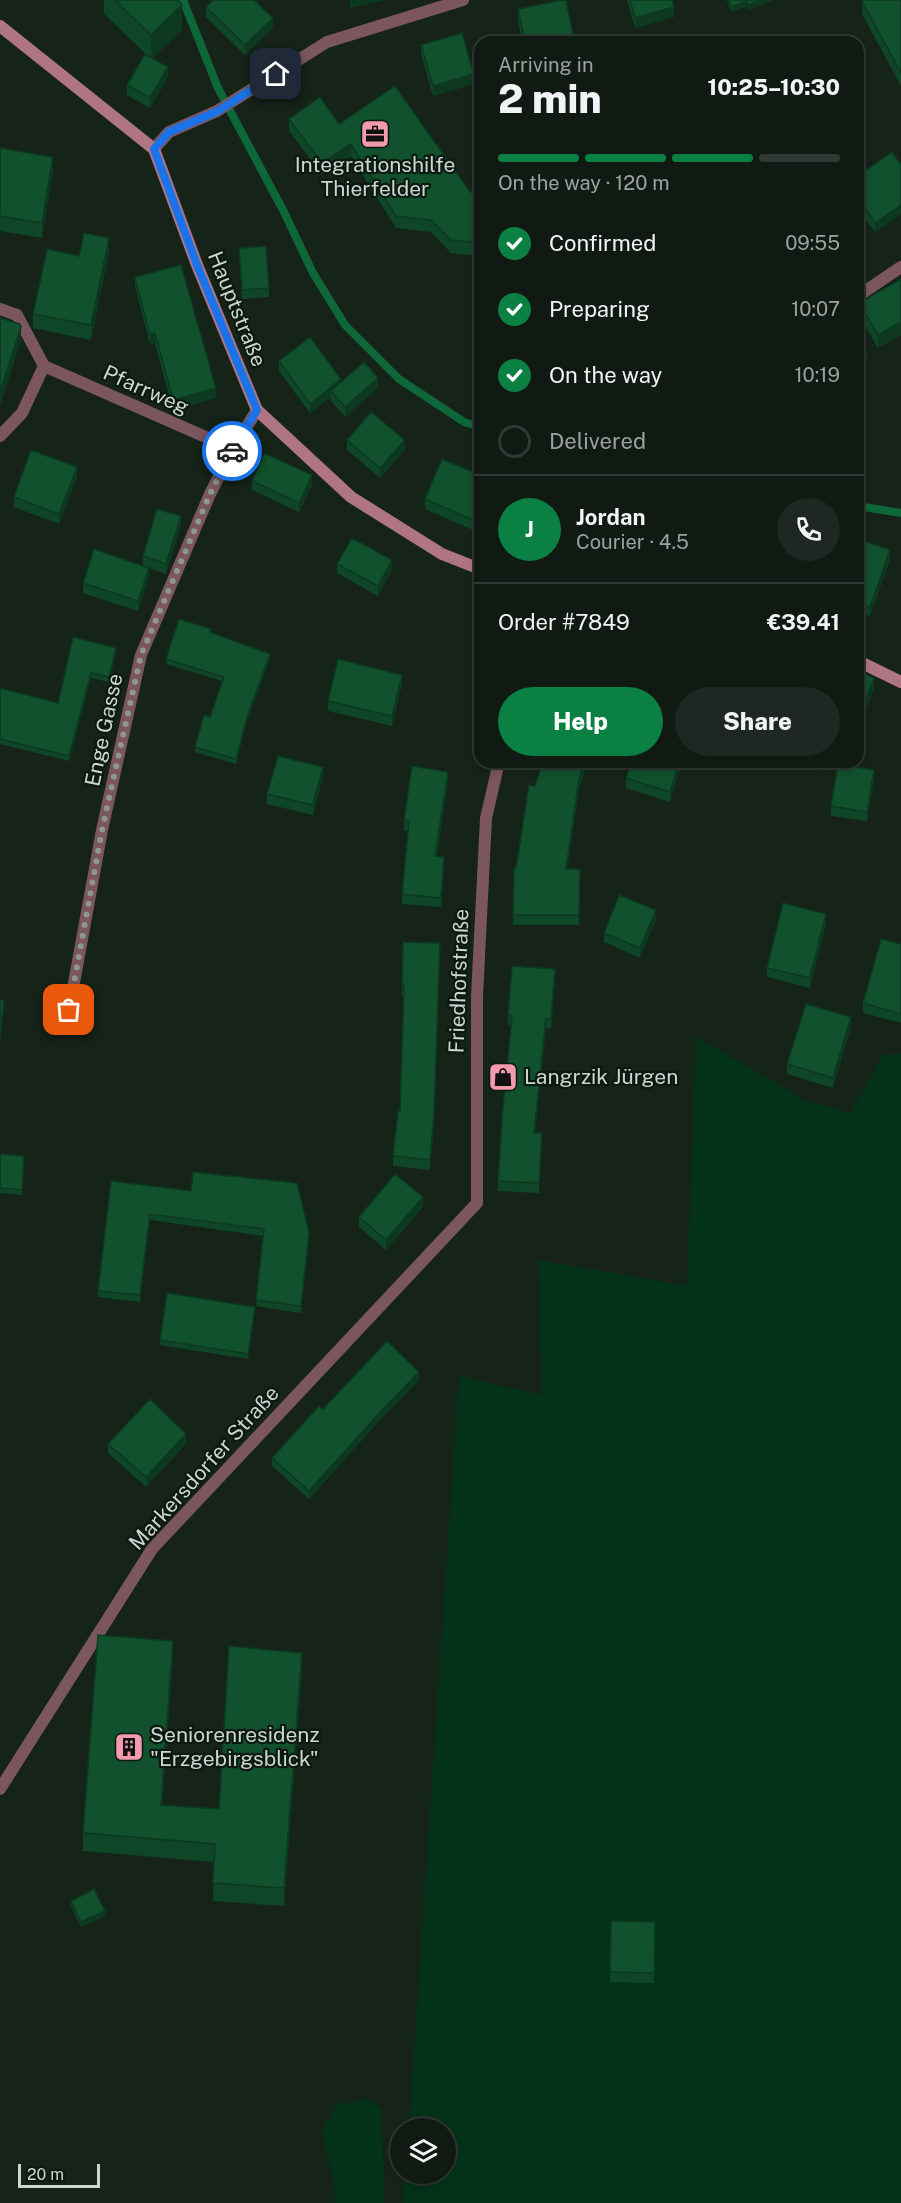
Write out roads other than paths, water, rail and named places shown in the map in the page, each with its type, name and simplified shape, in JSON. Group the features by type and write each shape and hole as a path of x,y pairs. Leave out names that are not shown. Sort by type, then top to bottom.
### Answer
{"main road":[{"path":"0,26 154,149"},
{"name":"Hauptstraße","path":"154,149 197,265 257,410 351,497 442,554 474,567"},
{"path":"864,664 901,682"}],"street":[{"path":"154,149 169,132 218,111 327,42 463,0"},
{"path":"864,292 901,267"},
{"path":"0,309 17,315 44,366 22,413 0,436"},
{"name":"Pfarrweg","path":"44,366 233,450"},
{"name":"Enge Gasse","path":"69,1010 102,830 141,655 210,494 257,410"},
{"name":"Friedhofstraße","path":"477,1203 477,996 486,818 498,768"},
{"name":"Markersdorfer Straße","path":"0,1789 152,1549 477,1203"}],"waterway":[{"path":"183,0 218,88 284,212 313,273 345,325 399,379 464,422 474,425"},
{"path":"864,507 901,513"}],"place":[{"name":"Integrationshilfe Thierfelder","path":"375,134"},
{"name":"Langrzik Jürgen","path":"503,1077"},
{"name":"Seniorenresidenz \"Erzgebirgsblick\"","path":"129,1747"}]}
